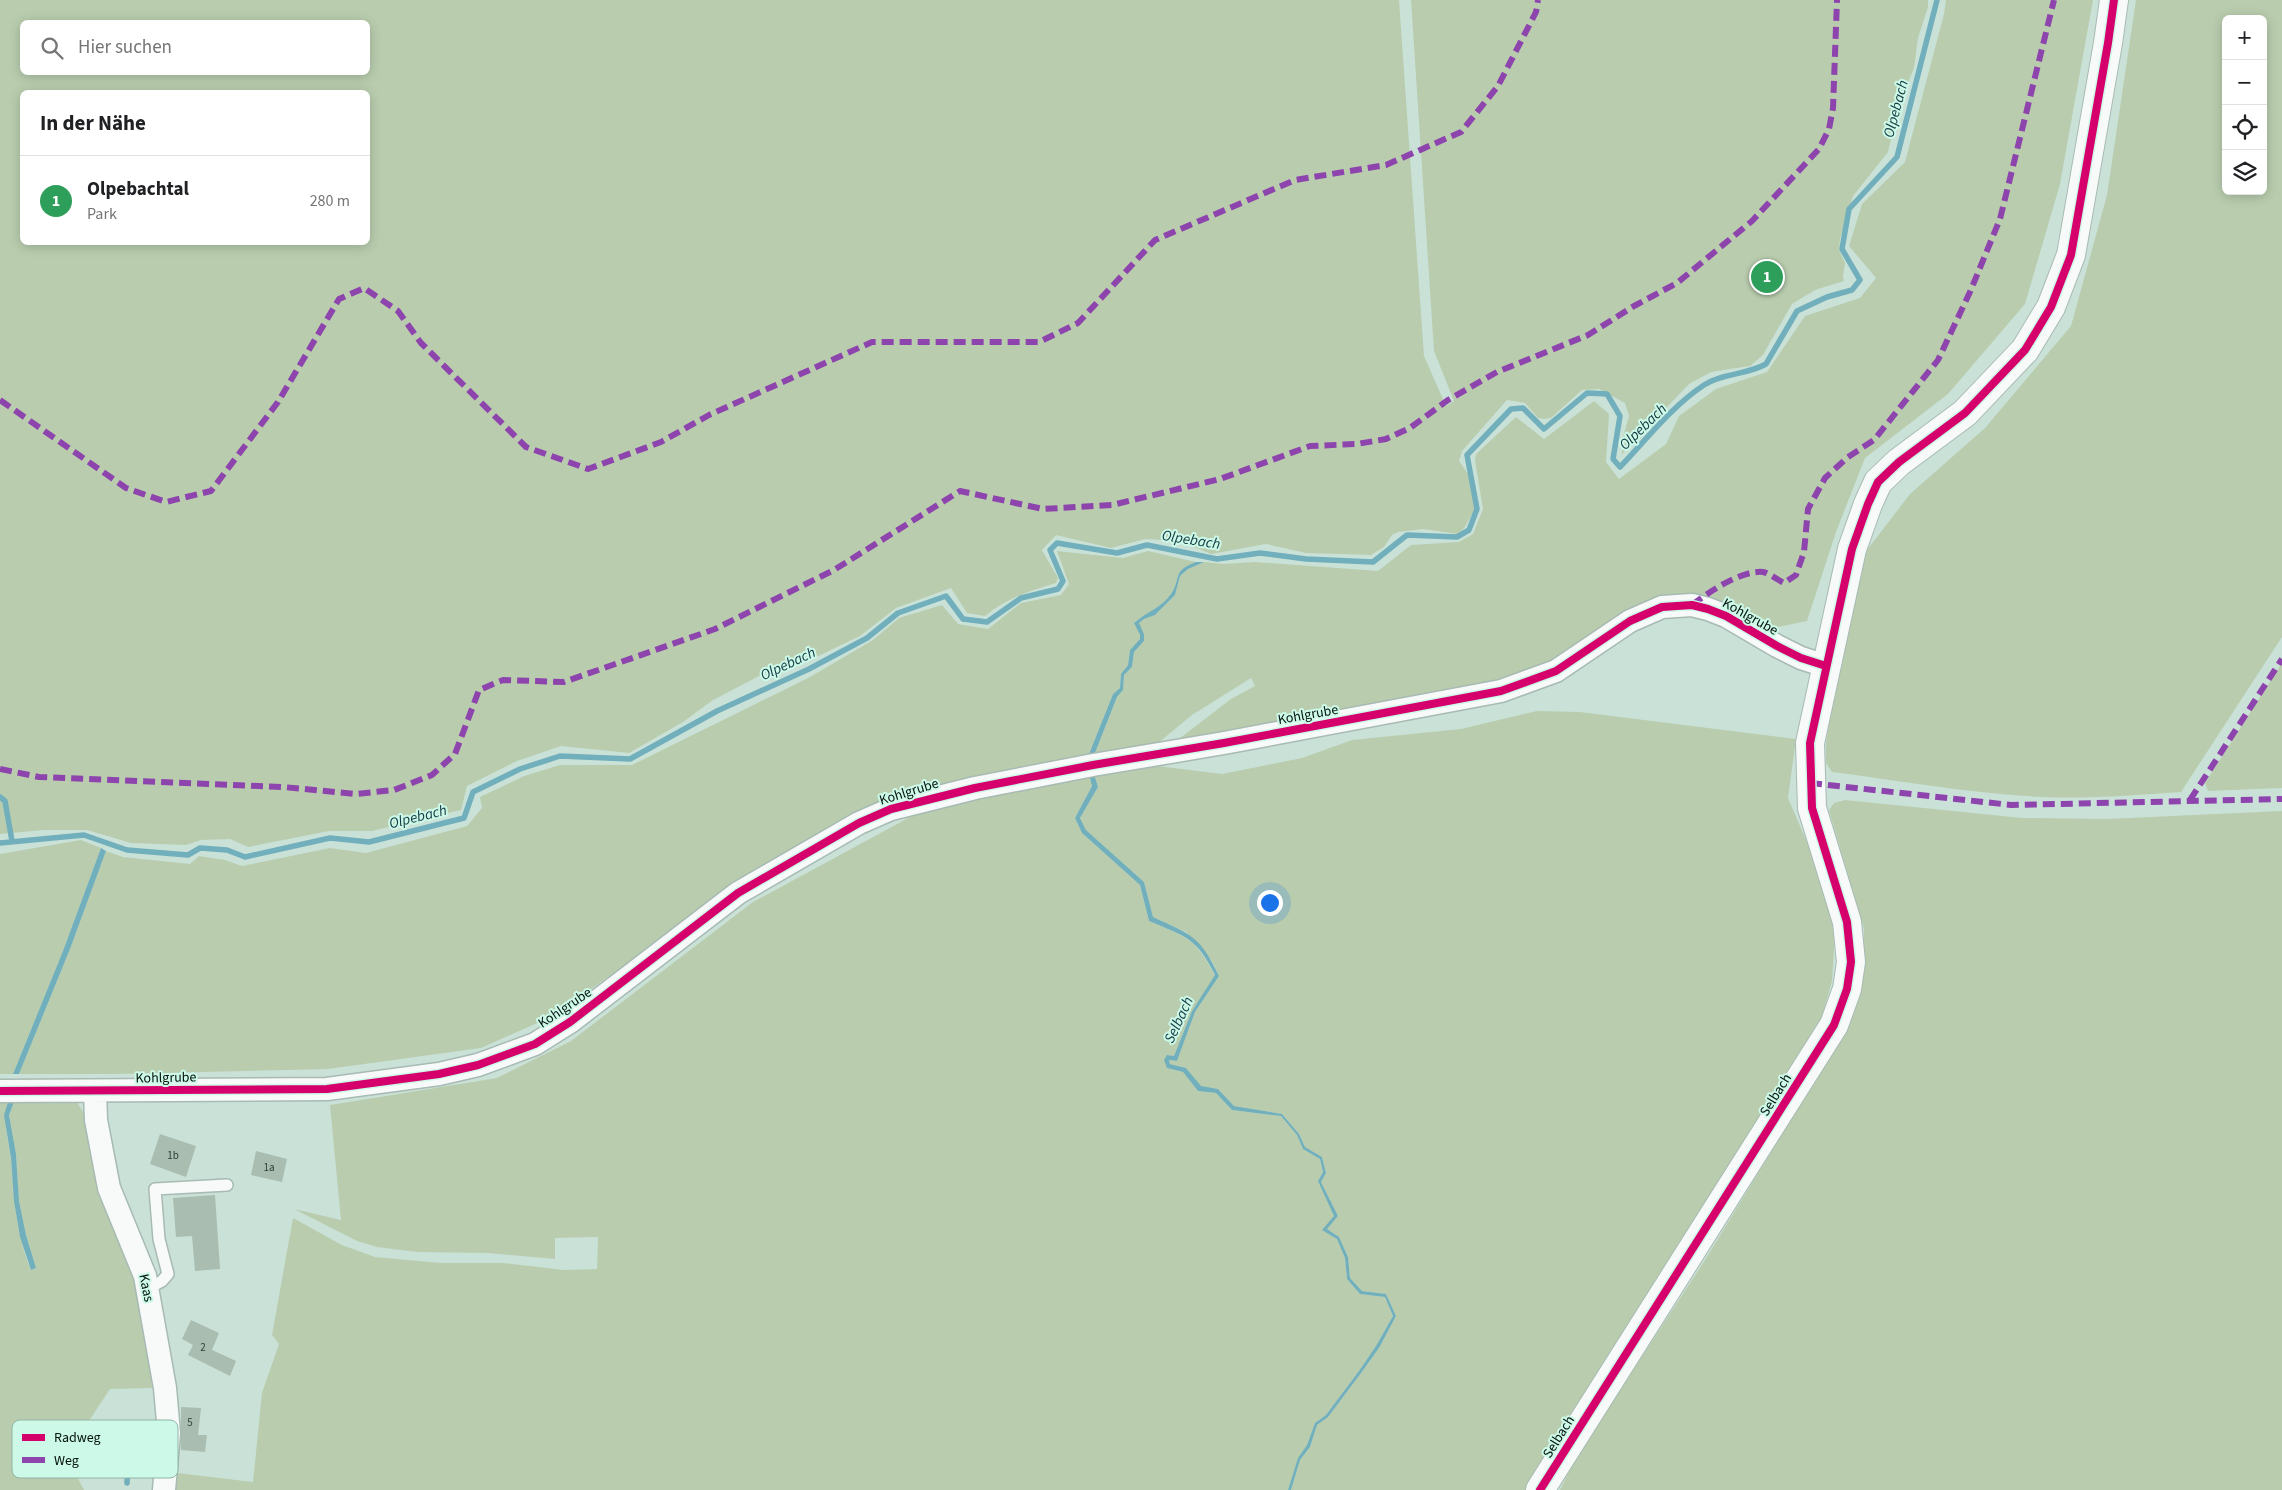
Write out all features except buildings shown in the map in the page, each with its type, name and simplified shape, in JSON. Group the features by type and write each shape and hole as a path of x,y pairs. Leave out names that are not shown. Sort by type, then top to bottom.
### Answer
{"street":[{"name":"Selbach","path":"1540,1490 1829,1034 1847,989 1851,962 1847,922 1812,808 1810,743 1852,549 1878,482 1899,462 1966,413 2025,350 2050,307 2071,255 2114,0"},
{"name":"Kohlgrube","path":"0,1091 95,1092 327,1089 430,1075 478,1066 542,1039 584,1012 738,893 859,823 890,809 966,790 1038,775 1501,691 1556,671 1630,621 1662,607 1692,605 1708,609 1726,616 1801,658 1826,666"},
{"name":"Kaas","path":"95,1092 96,1120 110,1188 145,1276 165,1388 168,1420"}],"lane":[{"path":"147,1289 162,1281 168,1274 159,1239 155,1189 227,1185"}],"green space":[{"path":"0,0 1399,0 1424,356 1446,406 1454,401 1434,351 1411,0 1928,0 1928,7 1918,38 1914,68 1899,104 1888,152 1853,196 1840,239 1839,250 1845,263 1844,281 1815,290 1792,304 1763,355 1750,366 1711,372 1689,384 1621,455 1625,442 1622,441 1629,416 1625,403 1599,389 1582,390 1551,418 1544,419 1538,418 1525,403 1507,400 1462,451 1459,461 1468,474 1475,509 1465,527 1458,534 1423,529 1398,532 1392,535 1384,547 1371,555 1306,553 1266,544 1211,554 1180,541 1145,539 1111,548 1056,535 1042,550 1058,578 1056,583 1019,596 1002,604 985,616 967,613 951,588 896,608 860,636 808,661 771,670 713,700 683,722 629,753 561,746 517,761 467,786 461,810 372,831 329,831 248,847 230,839 201,840 186,845 131,843 87,830 44,830 0,834"},
{"path":"1946,0 2093,0 2060,184 2025,304 1948,394 1865,458 1836,532 1807,621 1768,629 1720,601 1688,595 1554,664 1496,686 1171,745 1231,699 1255,686 1251,678 1192,715 1152,748 1093,758 1117,697 1123,690 1124,675 1132,667 1134,652 1144,641 1144,634 1138,623 1155,615 1175,595 1180,576 1188,569 1204,562 1223,564 1255,562 1378,571 1411,545 1459,542 1473,534 1483,509 1475,461 1476,454 1516,417 1544,439 1594,401 1609,414 1606,462 1619,479 1666,444 1679,416 1716,389 1767,372 1805,316 1860,298 1876,278 1849,246 1862,204 1905,162"},
{"path":"2136,0 2282,0 2282,637 2181,792 2095,797 2044,797 1964,790 1832,772 1826,763 1826,743 1833,698 1867,550 1910,494 1985,428 2071,326 2107,195"},
{"path":"1057,551 1123,558 1148,551 1196,562 1188,565 1180,572 1174,588 1167,599 1134,623 1140,639 1130,650 1128,665 1121,674 1120,688 1113,694 1087,759 920,790 860,811 740,883 553,1016 481,1048 328,1069 119,1074 19,1074 70,949 106,851 123,857 190,864 199,856 225,860 242,866 330,848 366,853 467,826 482,808 480,797 524,776 560,765 632,765 810,677 873,640 899,618 942,605 958,624 988,629 1021,603 1061,595 1069,584"},
{"path":"2282,663 2282,788 2208,791 2205,783"},
{"path":"1537,711 1580,712 1796,739 1788,798 1821,875 1835,935 1832,981 1821,1020 1528,1490 1291,1490 1300,1460 1310,1447 1317,1425 1328,1417 1361,1373 1379,1348 1396,1316 1386,1294 1362,1291 1350,1278 1348,1257 1339,1237 1327,1229 1338,1216 1321,1182 1326,1173 1322,1157 1305,1147 1299,1134 1282,1114 1234,1106 1218,1089 1201,1087 1186,1068 1170,1064 1169,1060 1177,1061 1195,1012 1219,976 1212,961 1186,932 1153,917 1144,882 1086,830 1080,818 1098,787 1094,774 1158,766 1222,774 1302,758 1352,740 1461,729"},
{"path":"1089,774 1092,786 1075,818 1082,833 1140,885 1149,921 1189,940 1202,954 1215,976 1192,1011 1174,1056 1167,1055 1167,1068 1183,1072 1198,1091 1216,1093 1232,1110 1281,1116 1297,1135 1303,1149 1320,1159 1323,1172 1318,1181 1335,1216 1323,1230 1337,1239 1345,1258 1347,1279 1360,1294 1385,1297 1393,1316 1359,1371 1326,1415 1315,1423 1307,1445 1298,1459 1288,1490 168,1490 174,1478 178,1478 178,1473 253,1482 262,1393 279,1344 272,1335 293,1218 342,1245 375,1257 441,1263 503,1263 564,1270 597,1269 598,1237 555,1238 555,1259 488,1253 417,1252 377,1247 357,1241 294,1209 341,1220 330,1105 497,1078 571,1041 753,902 923,810"},
{"path":"1845,800 2022,818 2106,819 2282,811 2282,1490 1560,1490 1575,1459 1705,1260 1844,1033 1862,986 1864,929 1829,810 1834,803"},
{"path":"81,840 101,848 63,951 13,1074 0,1074 0,854"},
{"path":"76,1101 89,1121 145,1310 152,1388 110,1389 90,1420 12,1420 12,1478 78,1478 84,1490 0,1490 0,1102 8,1102 6,1124 16,1216 31,1270 36,1268 26,1235 19,1201 16,1154 9,1115 14,1102"}],"water":[{"path":"1204,562 1188,569 1180,576 1175,595 1155,615 1139,623 1144,634 1144,641 1134,652 1132,667 1124,675 1123,690 1117,697 1093,758 1087,759 1113,694 1120,688 1121,674 1128,665 1130,650 1140,639 1134,623 1167,599 1174,588 1180,572 1188,565"},
{"path":"1089,774 1094,774 1098,787 1080,818 1086,830 1144,882 1153,917 1194,938 1206,952 1219,976 1195,1012 1177,1061 1169,1060 1170,1064 1186,1068 1201,1086 1218,1089 1234,1106 1282,1114 1299,1134 1305,1147 1322,1157 1326,1173 1321,1182 1338,1216 1327,1229 1339,1237 1348,1257 1350,1278 1362,1291 1386,1294 1396,1316 1379,1348 1361,1373 1328,1417 1317,1425 1310,1447 1300,1460 1291,1490 1288,1490 1298,1458 1307,1445 1315,1423 1326,1415 1359,1371 1393,1316 1385,1297 1360,1294 1347,1279 1345,1258 1337,1239 1322,1230 1334,1216 1318,1181 1323,1172 1320,1159 1303,1149 1297,1135 1281,1116 1232,1110 1216,1093 1198,1091 1183,1072 1167,1068 1164,1060 1167,1055 1174,1056 1192,1011 1215,975 1196,945 1181,935 1149,921 1140,885 1082,833 1075,818 1092,786"},
{"path":"101,848 106,851 70,949 19,1074 13,1074 63,951"},
{"path":"8,1102 14,1102 9,1115 16,1154 19,1201 26,1235 36,1268 31,1270 20,1237 14,1201 11,1158 4,1115"}],"waterway":[{"name":"Olpebach","path":"0,843 84,835 127,850 188,855 200,848 227,850 245,857 330,838 369,842 464,818 473,792 520,769 560,756 630,759 717,711 809,669 867,638 898,613 946,596 963,619 987,622 1021,598 1058,589 1063,581 1050,550 1057,543 1117,553 1147,545 1217,559 1260,553 1306,559 1373,562 1407,535 1457,537 1469,530 1477,509 1467,455 1511,409 1523,408 1544,429 1587,393 1607,394 1620,416 1613,459 1620,467 1670,413 1692,393 1711,381 1759,368 1766,364 1797,311 1827,297 1852,290 1860,280 1842,249 1849,209 1897,157 1937,0"},
{"path":"0,797 5,801 12,841"},
{"path":"127,1478 127,1483"}],"marked path":[{"path":"0,400 126,488 166,502 211,491 278,402 339,299 364,288 398,311 421,343 526,447 588,469 661,442 709,415 872,342 1039,342 1078,323 1155,240 1295,180 1386,165 1461,132 1498,86 1536,12 1538,0"},
{"path":"0,769 39,777 283,787 356,794 394,790 432,775 455,754 479,690 503,680 564,682 715,629 834,570 960,491 1043,509 1112,505 1220,479 1310,446 1357,444 1386,439 1410,428 1448,400 1497,372 1588,335 1634,306 1677,283 1752,221 1819,149 1829,129 1833,108 1837,0"},
{"path":"1692,605 1716,588 1745,574 1763,572 1784,583 1796,575 1804,552 1808,509 1825,478 1848,457 1874,440 1938,360 1970,292 2000,219 2054,0"},
{"path":"2190,800 2282,659"},
{"path":"1810,783 2011,805 2282,799"}],"cycle path":[{"path":"1540,1490 1834,1025 1847,989 1851,962 1847,922 1812,808 1810,743 1852,549 1878,482 1899,462 1965,413 2025,350 2051,307 2071,255 2114,0"},
{"path":"0,1091 327,1089 439,1074 478,1065 535,1044 570,1022 738,893 859,823 891,809 975,788 1093,765 1224,743 1501,691 1556,671 1630,621 1662,607 1692,605 1708,609 1726,616 1801,658 1826,666"}],"place":[{"name":"Olpebachtal","path":"1767,277"}]}
